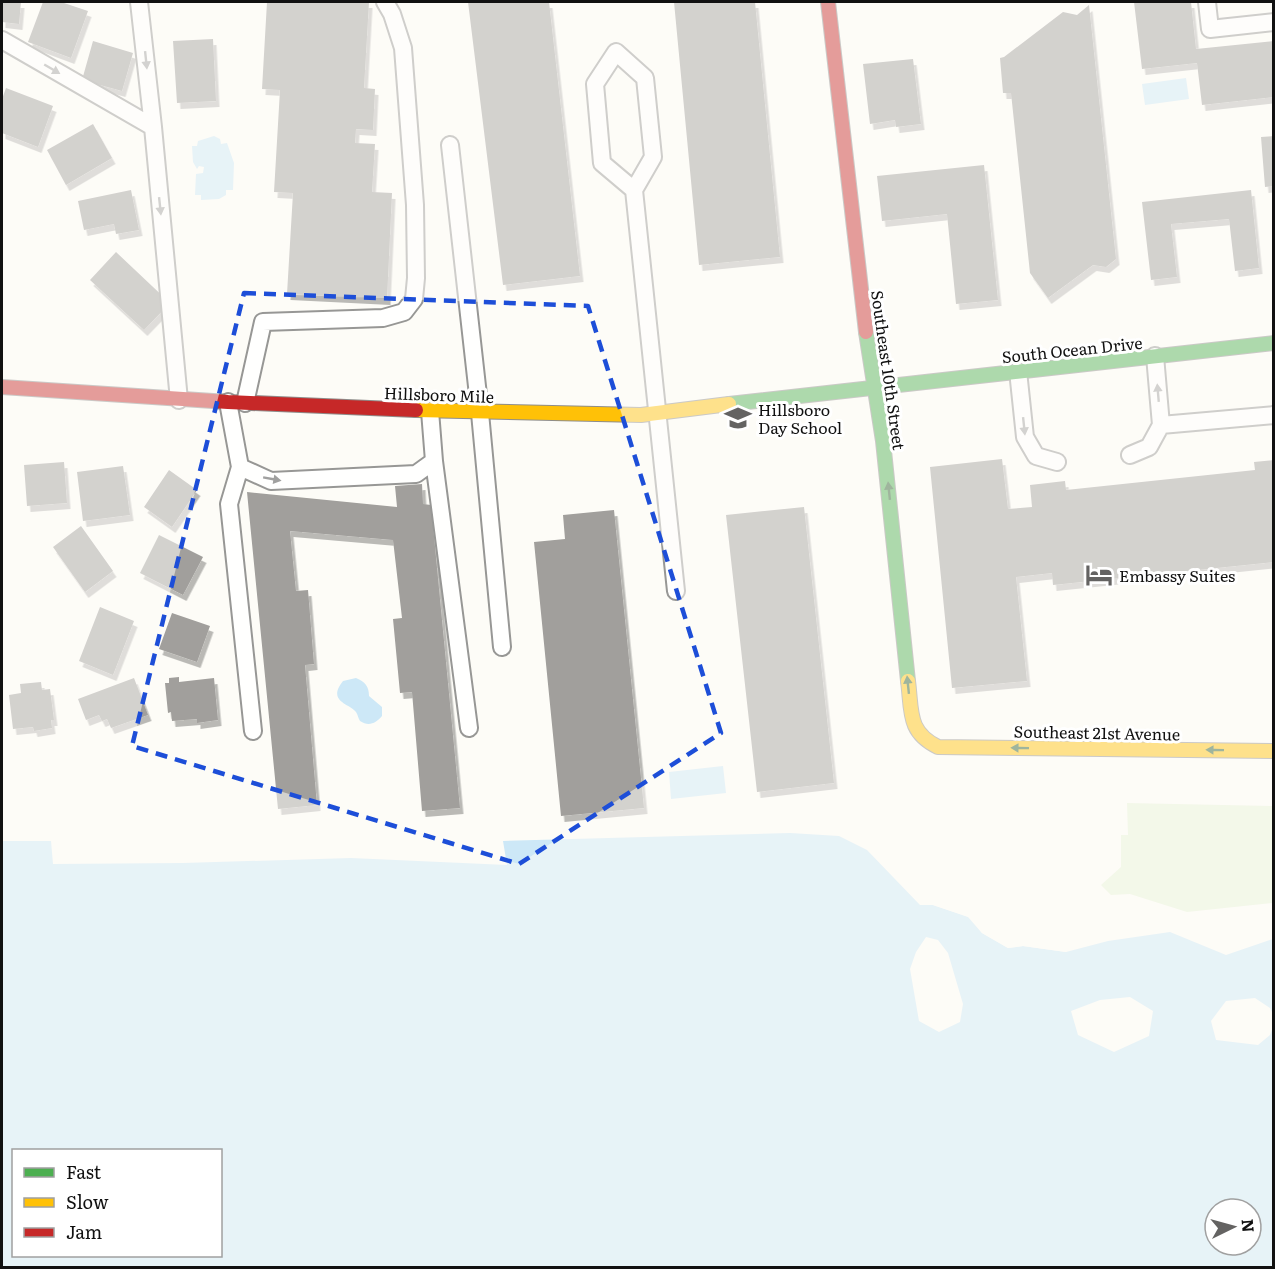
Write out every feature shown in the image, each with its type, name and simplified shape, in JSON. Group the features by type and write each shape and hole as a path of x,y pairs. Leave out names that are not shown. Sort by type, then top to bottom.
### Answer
{"main road":[{"name":"Southeast 10th Street","path":"828,2 866,335 884,441 913,725 922,740"},
{"name":"South Ocean Drive","path":"874,387 1274,343"},
{"name":"Hillsboro Mile","path":"2,387 245,403 480,413 641,415 874,387"},
{"name":"Southeast 21st Avenue","path":"922,740 938,747 1274,751"}],"lane":[{"path":"140,2 179,400"},
{"path":"245,403 263,322 383,318 404,312 414,299 415,205 403,48 392,14 385,2"},
{"path":"1207,2 1210,29 1274,22"},
{"path":"2,40 153,127"},
{"path":"634,190 602,163 595,84 616,52 645,78 653,157 634,190 676,591"},
{"path":"450,145 480,413 502,647"},
{"path":"1130,455 1149,447 1161,425 1155,356"},
{"path":"1018,371 1025,437 1036,456 1057,462"},
{"path":"228,402 240,467 229,504 253,731"},
{"path":"430,411 434,461 470,728"},
{"path":"1161,425 1274,415"},
{"path":"240,467 271,481 416,474 434,461"}],"highlighted area":[{"path":"244,293 588,306 721,733 519,864 132,746"}],"green space":[{"path":"1127,803 1273,806 1273,903 1187,912 1130,894 1111,895 1101,885 1121,867 1121,835 1128,835"}],"water":[{"path":"1186,78 1189,99 1145,105 1142,84"},
{"path":"214,136 220,139 221,144 227,143 234,163 233,190 226,190 226,195 219,199 201,200 201,195 195,195 196,174 203,173 204,167 199,166 197,169 193,162 192,146 197,146 198,141"},
{"path":"356,678 366,685 369,696 382,707 382,716 377,721 366,724 360,721 356,712 338,698 338,688 343,681"},
{"path":"723,766 726,793 671,799 669,772"},
{"path":"790,833 839,836 867,850 920,905 933,905 969,917 982,933 1008,948 1023,946 1066,952 1108,941 1170,932 1226,955 1273,939 1273,1267 2,1268 2,841 503,841"}],"pier":[{"path":"51,841 503,841 507,865 351,858 53,864"},
{"path":"933,902 970,914 984,930 1009,944 1023,943 1065,949 1072,947 1066,952 1023,946 1008,948 982,933 968,917 933,905"},
{"path":"926,937 938,940 948,953 963,1004 960,1022 939,1032 919,1021 910,969 916,952"},
{"path":"1130,997 1153,1011 1149,1036 1114,1052 1078,1035 1071,1011 1100,1000"},
{"path":"1255,998 1270,1008 1274,1016 1270,1035 1258,1045 1216,1040 1211,1021 1226,1001"}],"building":[{"path":"2,2 21,2 19,24 2,22"},
{"path":"43,2 61,2 88,11 71,58 28,42"},
{"path":"267,2 369,2 364,88 375,89 373,130 356,129 355,143 375,144 372,192 392,193 387,299 287,294 293,193 274,192 280,90 262,89"},
{"path":"468,2 549,2 580,276 503,285"},
{"path":"674,2 755,2 780,257 699,265"},
{"path":"1134,2 1191,2 1196,49 1274,41 1274,97 1202,105 1197,63 1142,69"},
{"path":"1089,5 1116,259 1106,267 1093,265 1048,298 1030,273 1011,93 1003,93 1000,58 1063,12 1077,15"},
{"path":"213,39 216,101 177,103 173,41"},
{"path":"93,41 133,53 122,91 82,80"},
{"path":"913,59 921,124 896,127 895,120 870,124 863,64"},
{"path":"6,88 53,106 38,147 2,133 2,99"},
{"path":"93,124 112,158 66,185 47,150"},
{"path":"1274,136 1274,186 1265,187 1261,137"},
{"path":"984,165 998,300 956,304 947,214 882,221 877,176"},
{"path":"131,190 139,230 116,234 114,224 84,230 78,201"},
{"path":"1251,190 1259,268 1235,271 1229,219 1171,224 1177,277 1151,280 1142,202"},
{"path":"116,252 170,303 144,330 90,280"},
{"name":"Embassy Suites","path":"1002,459 1008,509 1032,507 1030,485 1065,481 1066,490 1255,470 1254,462 1274,460 1274,562 1053,585 1052,573 1016,577 1027,681 952,688 930,467"},
{"path":"64,462 67,503 27,506 24,465"},
{"path":"123,466 130,515 83,521 77,472"},
{"path":"169,470 197,490 172,527 144,507"},
{"path":"422,484 423,504 431,505 460,808 422,811 412,692 400,693 393,619 402,618 393,540 290,531 296,591 308,590 314,664 305,665 317,805 278,809 247,492 397,507 395,486"},
{"path":"804,507 834,783 757,792 726,515"},
{"path":"614,510 644,808 561,816 534,542 565,539 563,515"},
{"path":"81,526 113,571 85,592 53,547"},
{"path":"159,535 203,557 183,595 140,573"},
{"path":"100,607 134,621 113,675 79,661"},
{"path":"172,613 210,626 197,662 159,649"},
{"path":"179,677 179,682 214,678 218,720 197,723 197,719 172,721 171,712 168,713 165,683 169,683 169,678"},
{"path":"134,678 148,715 111,728 107,719 102,721 99,715 86,720 78,699"},
{"path":"41,682 42,690 50,689 54,720 51,720 52,728 34,731 33,727 13,729 9,695 21,693 20,684"}],"traffic: fast":[{"path":"866,332 883,441 908,681"},
{"path":"729,404 1274,343"}],"traffic: slow":[{"path":"416,410 641,415 729,404"},
{"path":"908,681 911,711 916,727 921,735 938,747 1274,751"}],"traffic: jam":[{"path":"828,2 866,332"},
{"path":"2,387 228,402 416,410"}],"place":[{"name":"Hillsboro Day School","path":"738,418"},
{"name":"Embassy Suites","path":"1099,575"}]}
